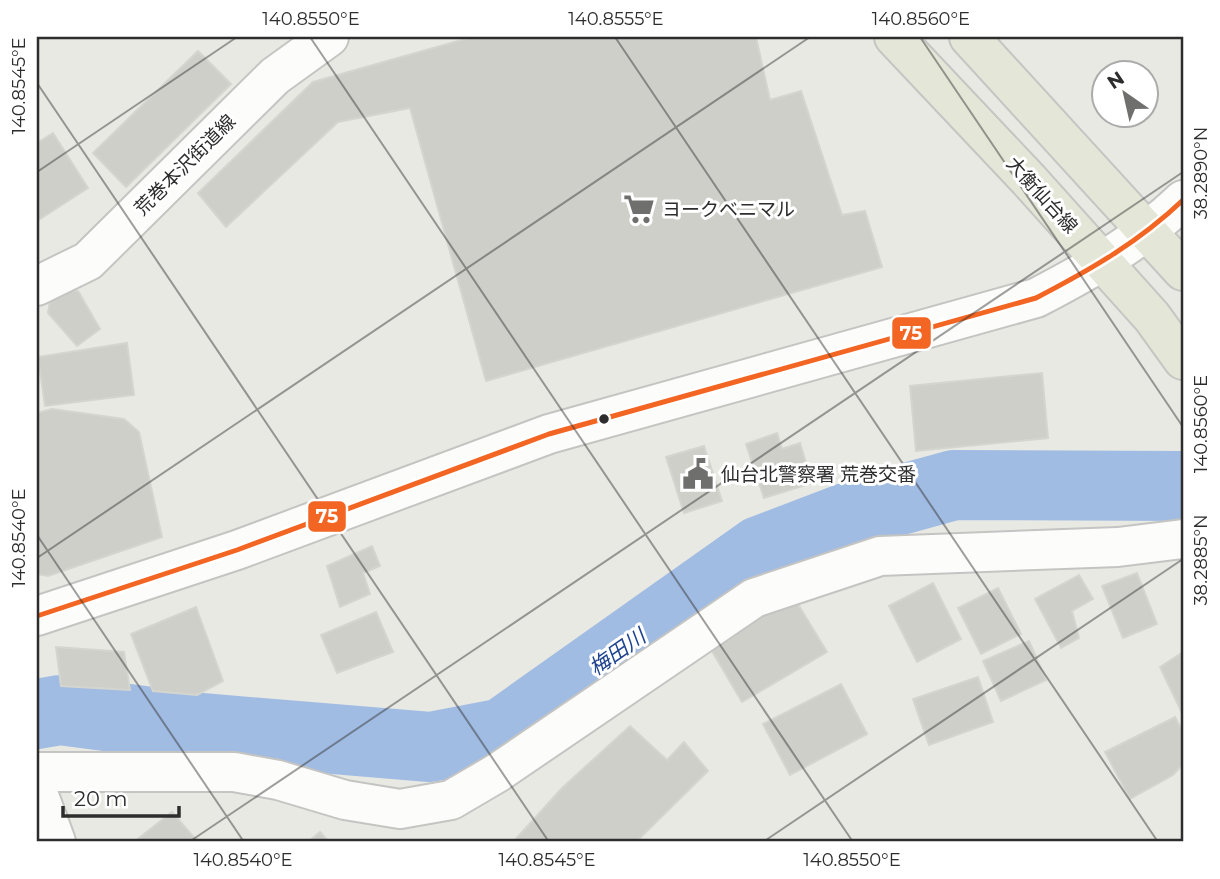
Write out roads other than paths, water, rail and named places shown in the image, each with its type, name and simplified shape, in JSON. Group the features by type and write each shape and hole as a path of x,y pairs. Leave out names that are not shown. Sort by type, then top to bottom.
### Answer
{"main road":[{"name":"大衡仙台線","path":"894,37 1152,317 1183,360"},
{"path":"969,37 1150,231 1183,271"}],"street":[{"name":"荒巻本沢街道線","path":"37,286 88,261 275,76 286,49 329,37"},
{"path":"37,616 237,551 549,435 1036,298 1103,263 1150,231 1183,200"},
{"path":"37,772 234,772 278,780 345,800 400,809 451,800 497,773 754,598 880,556 1118,547 1183,539"},
{"path":"37,790 56,842"}],"waterway":[{"name":"梅田川","path":"37,714 60,710 189,727 430,747 503,733 760,551 878,506 954,485 1183,486"}],"place":[{"name":"ヨークベニマル","path":"639,209"},
{"name":"仙台北警察署 荒巻交番","path":"698,474"}]}
